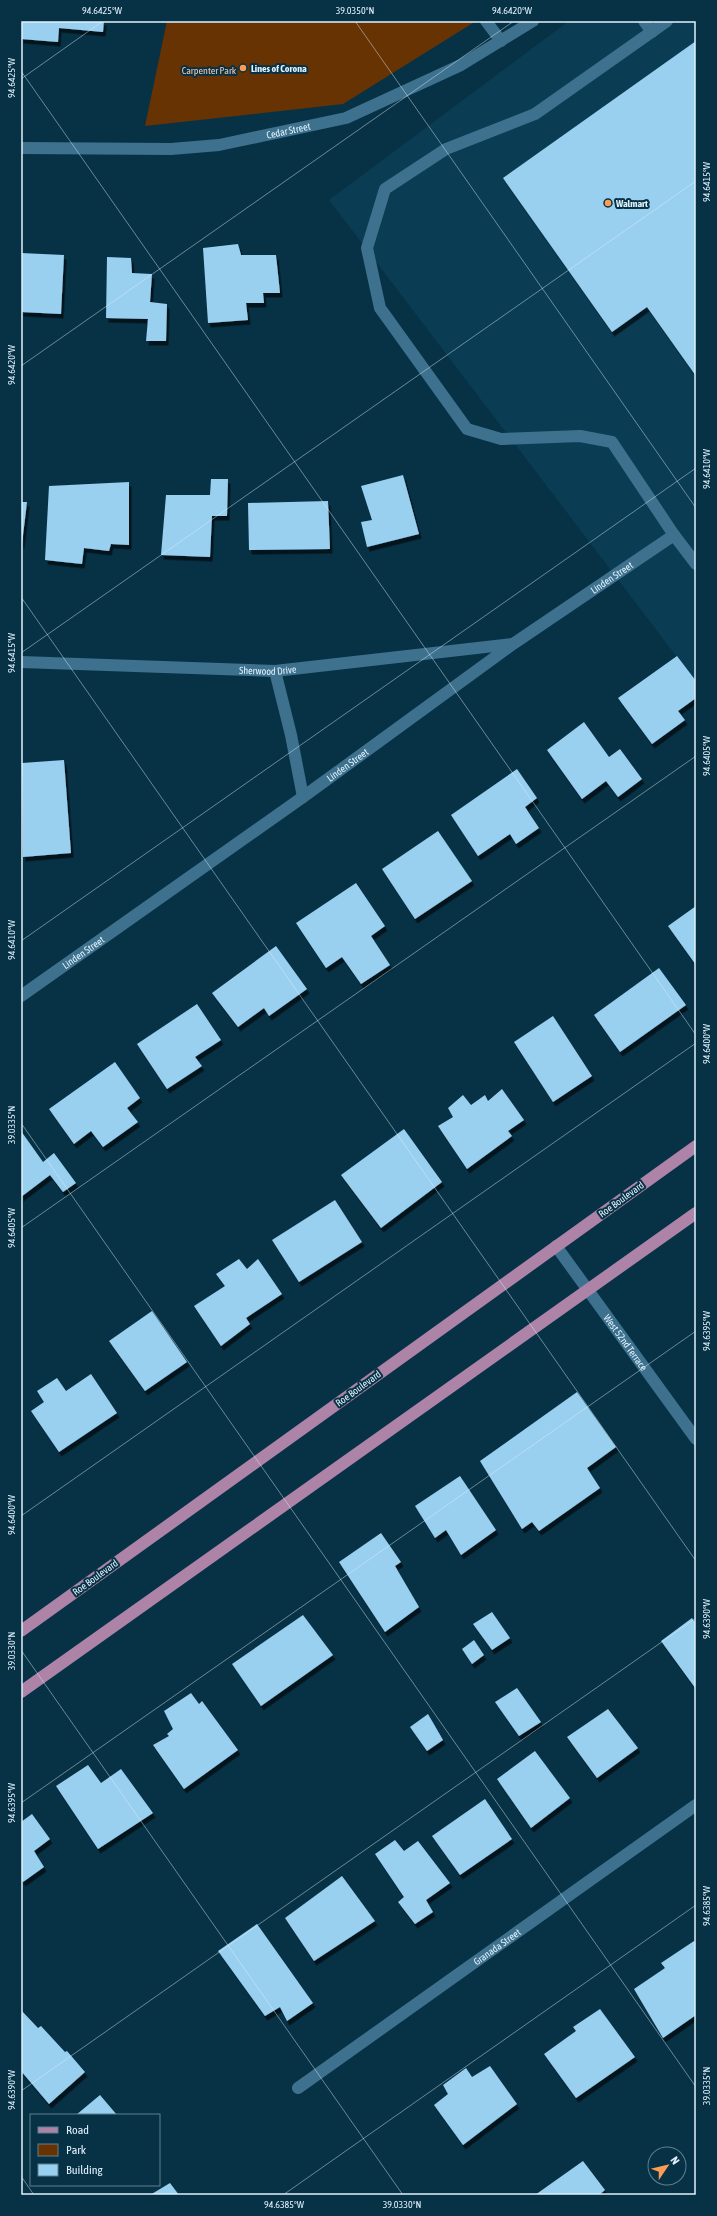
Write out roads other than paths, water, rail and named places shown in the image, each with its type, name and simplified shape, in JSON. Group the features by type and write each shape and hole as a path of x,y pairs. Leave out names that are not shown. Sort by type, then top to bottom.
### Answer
{"main road":[{"name":"Roe Boulevard","path":"21,1631 696,1146"},
{"path":"21,1692 696,1213"}],"street":[{"path":"486,21 501,42"},
{"name":"Cedar Street","path":"21,148 171,149 219,145 346,118 461,65 501,42 533,21"},
{"path":"644,21 652,32"},
{"path":"667,21 535,114 446,149 385,189 367,248 380,308 467,429 501,439 580,436 612,442 696,564"},
{"name":"Linden Street","path":"21,996 303,797 513,644 674,534"},
{"name":"Sherwood Drive","path":"21,662 275,671 513,644"},
{"path":"275,671 291,735 303,797"},
{"name":"West 52nd Terrace","path":"556,1246 695,1435"},
{"name":"Granada Street","path":"298,2088 696,1805"}],"place":[{"name":"Lines of Corona","path":"243,68"},
{"name":"Walmart","path":"608,203"}],"park label":[{"name":"Carpenter Park","path":"209,70"}]}
